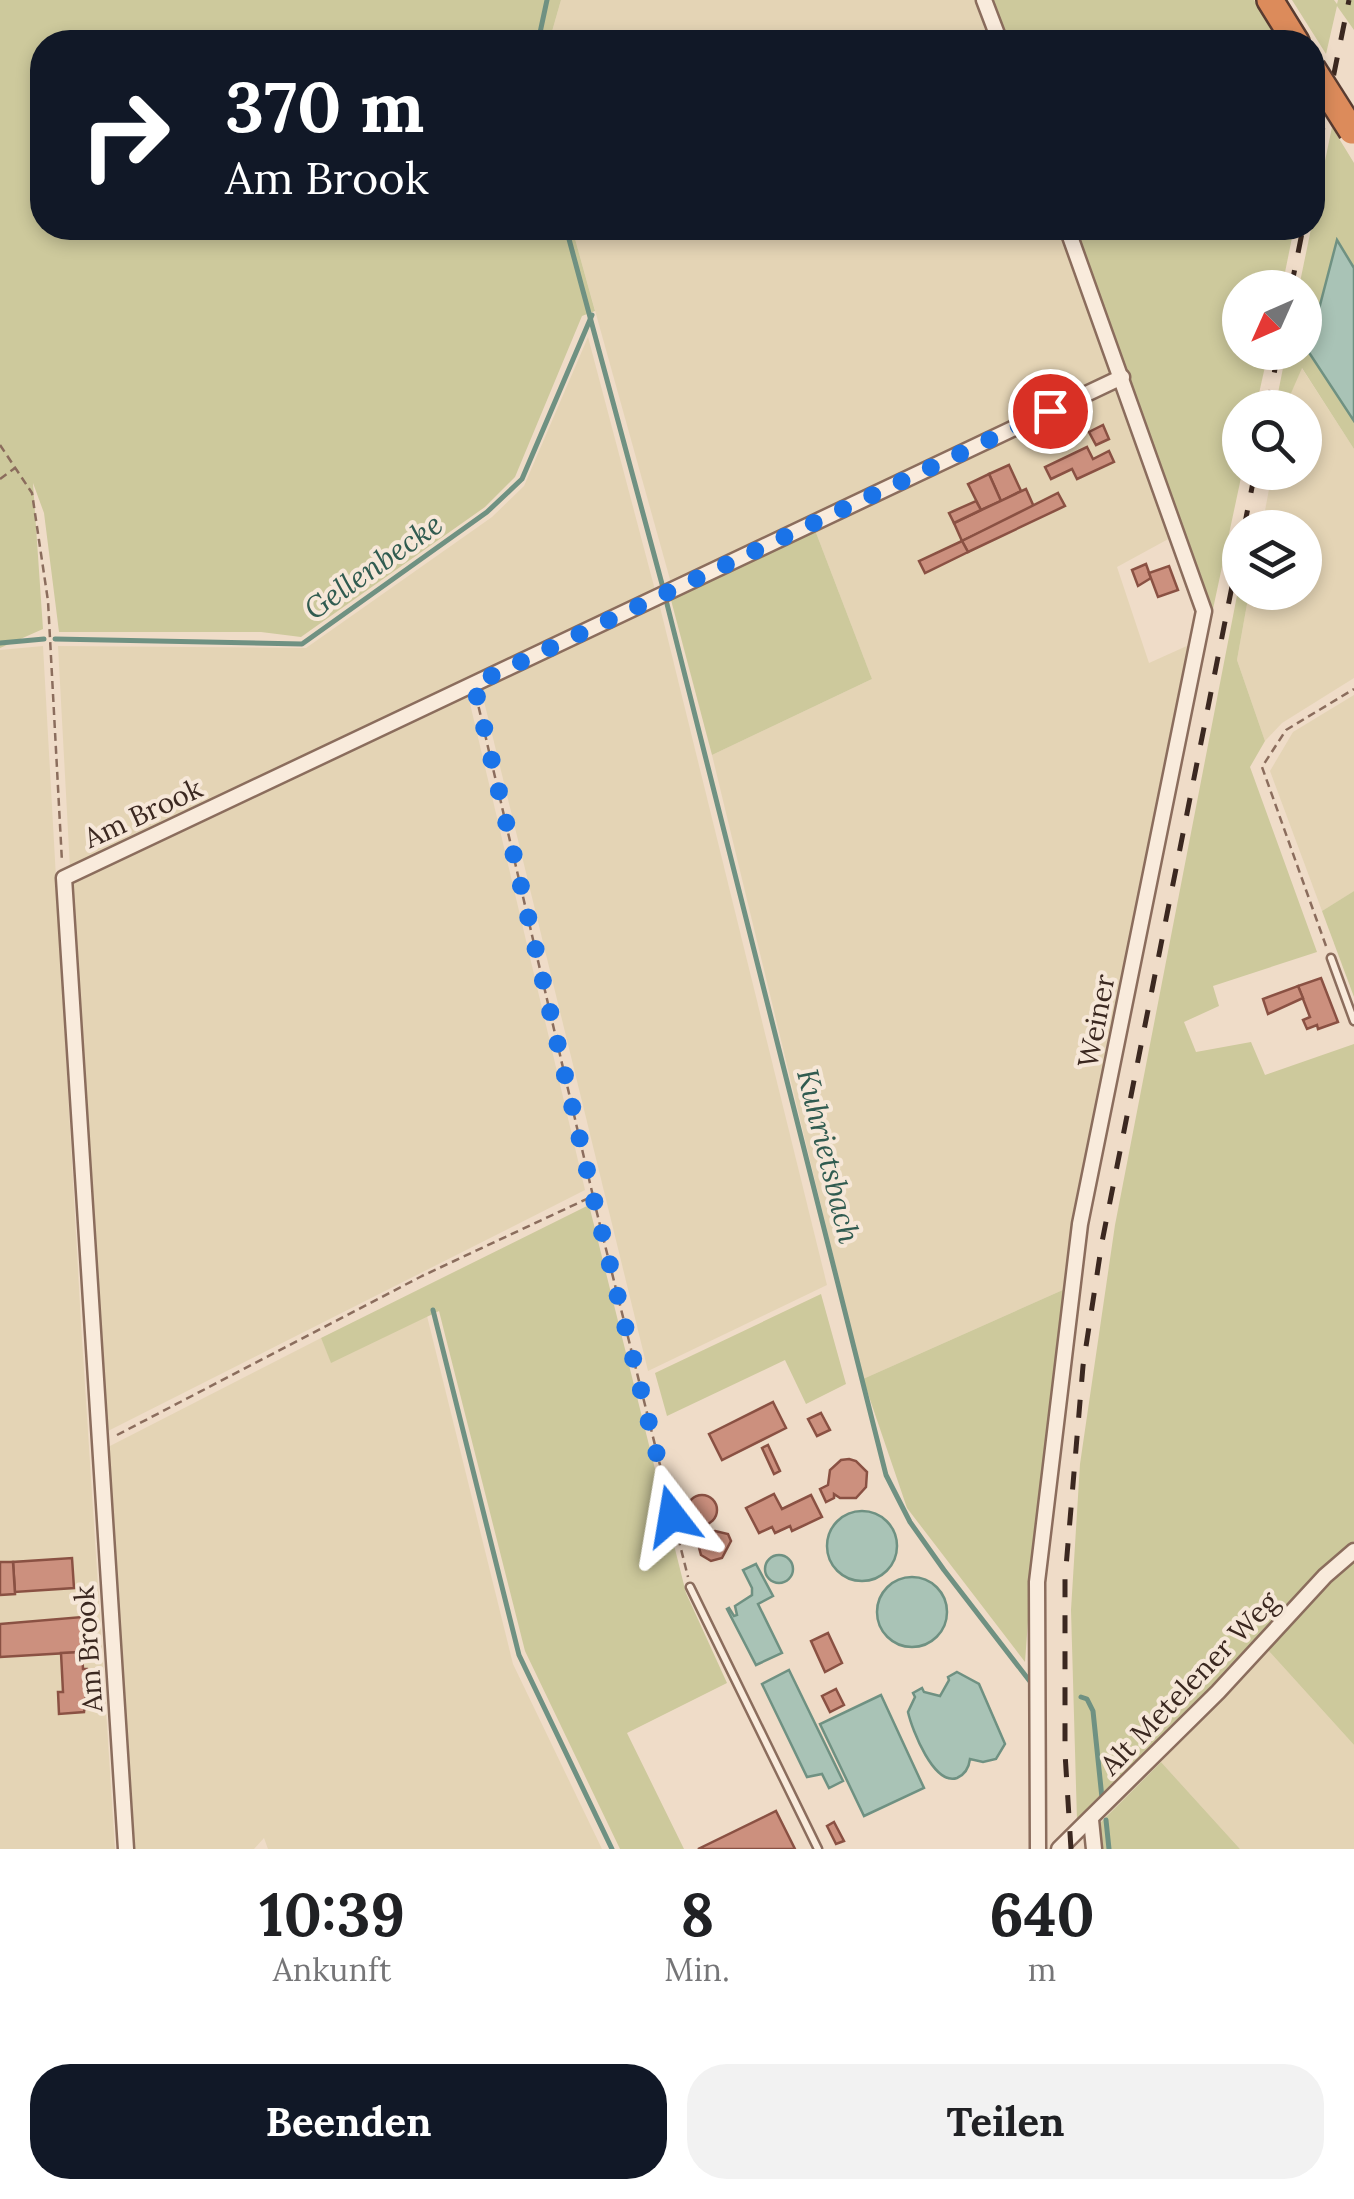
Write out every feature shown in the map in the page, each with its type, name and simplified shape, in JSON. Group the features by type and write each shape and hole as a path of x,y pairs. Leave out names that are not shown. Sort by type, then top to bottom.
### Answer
{"highway":[{"path":"1270,0 1289,30"},
{"path":"1325,89 1353,133"}],"street":[{"path":"984,0 995,30"},
{"name":"Weiner","path":"1038,1849 1037,1582 1080,1224 1204,611 1072,240"},
{"name":"Am Brook","path":"126,1849 64,878 1122,376"},
{"name":"Alt Metelener Weg","path":"1059,1849 1354,1551"},
{"path":"1090,1820 1094,1849"}],"lane":[{"path":"1330,958 1354,1021"},
{"path":"690,1587 818,1849"}],"path":[{"path":"0,445 32,493 48,602 64,878"},
{"path":"0,479 16,467"},
{"path":"474,684 593,1196 690,1587"},
{"path":"1330,958 1262,767 1286,730 1354,688"},
{"path":"100,1443 422,1276 593,1196"}],"shaded area":[{"path":"0,0 561,0 552,30 30,30 30,240 575,240 595,311 582,316 515,477 485,507 301,637 261,632 59,632 44,513 33,483 43,629 0,648"},
{"path":"561,0 976,0 987,30 552,30"},
{"path":"992,0 1254,0 1273,30 1003,30"},
{"path":"1292,0 1334,0 1337,4 1338,0 1354,0 1354,30 1337,6 1326,54 1325,30 1311,30"},
{"path":"1332,127 1354,163 1354,268 1338,242 1322,300 1322,270 1303,270 1309,240 1325,240 1325,161"},
{"path":"575,240 1063,240 1113,374 671,583"},
{"path":"1079,240 1292,240 1285,270 1222,270 1222,370 1264,370 1260,390 1222,390 1222,490 1238,490 1234,510 1222,510 1222,567 1213,609"},
{"path":"1337,240 1354,268 1354,421 1320,370 1322,297"},
{"path":"588,337 655,590 70,868 58,646 306,648 492,517 524,486"},
{"path":"1283,370 1301,370 1292,390 1279,390"},
{"path":"1303,370 1316,390 1292,390"},
{"path":"1303,370 1320,370 1354,421 1354,449 1322,399 1322,390 1316,390"},
{"path":"1115,391 1172,537 1117,567 1149,663 1189,645 1072,1223 1065,1289 863,1379 712,755 872,679 815,530"},
{"path":"1322,399 1354,449 1354,678 1282,723 1265,741 1237,660 1246,610 1322,610 1322,510 1265,510 1269,490 1322,490"},
{"path":"815,530 872,679 712,755 671,600"},
{"path":"659,603 827,1285 648,1371 481,689"},
{"path":"1234,610 1246,610 1237,660 1265,741 1250,767 1317,952 1213,986 1219,1006 1184,1022 1196,1052 1251,1042 1265,1075 1354,1044 1354,1541 1316,1574 1211,1691 1077,1821 1071,1610 1080,1464 1115,1225"},
{"path":"43,646 115,1849 0,1849 0,650"},
{"path":"468,695 585,1190 106,1432 72,884"},
{"path":"1354,695 1354,891 1322,911 1270,771 1293,732"},
{"path":"1354,891 1354,997 1322,911"},
{"path":"589,1205 686,1593 727,1683 627,1733 684,1849 620,1849 525,1651 439,1311 331,1363 321,1338"},
{"path":"1065,1289 1032,1566 1025,1662 907,1508 863,1379"},
{"path":"821,1294 846,1384 806,1404 785,1360 667,1416 655,1373"},
{"path":"427,1316 513,1664 602,1849 268,1849 264,1838 254,1849 135,1849 108,1447 321,1338 331,1362"},
{"path":"862,1511 887,1521 897,1546 887,1571 862,1581 837,1571 827,1546 837,1521"},
{"path":"779,1555 789,1559 793,1569 789,1579 779,1583 769,1579 765,1569 769,1559"},
{"path":"1354,1560 1354,1745 1267,1649 1329,1580"},
{"path":"756,1564 773,1596 758,1604 782,1653 756,1665 727,1609 737,1615 735,1606 752,1595 743,1570"},
{"path":"912,1577 937,1587 947,1612 937,1637 912,1647 887,1637 877,1612 887,1587"},
{"path":"1267,1649 1354,1745 1354,1849 1240,1849 1161,1762"},
{"path":"789,1670 843,1781 829,1788 822,1774 807,1777 762,1684"},
{"path":"957,1672 979,1684 1005,1744 996,1759 970,1759 963,1774 948,1778 925,1755 908,1712 913,1693 922,1688 940,1696 948,1677"},
{"path":"881,1695 924,1788 864,1816 820,1724"},
{"path":"1161,1762 1240,1849 1102,1849 1098,1825"}],"building":[{"path":"1103,425 1109,439 1096,445 1089,432"},
{"path":"1087,447 1093,459 1109,451 1114,462 1077,479 1072,469 1051,479 1045,467"},
{"path":"1009,465 1021,491 1001,501 989,474"},
{"path":"989,474 1001,501 981,510 968,484"},
{"path":"1026,489 1034,507 962,541 954,523"},
{"path":"1058,493 1065,506 968,552 962,541"},
{"path":"976,501 981,510 954,523 949,513"},
{"path":"962,541 968,552 925,573 919,561"},
{"path":"1146,564 1151,578 1138,586 1132,570"},
{"path":"1169,566 1178,590 1158,597 1149,573"},
{"path":"1321,978 1338,1022 1307,1029 1303,1020 1310,1017 1298,986"},
{"path":"1298,986 1303,998 1268,1014 1263,999"},
{"path":"773,1402 786,1428 722,1460 709,1434"},
{"path":"821,1413 830,1430 817,1436 808,1419"},
{"path":"768,1445 780,1471 774,1474 762,1448"},
{"path":"849,1459 867,1472 866,1487 856,1498 834,1494 826,1502 820,1489 828,1485 830,1470 841,1460"},
{"path":"774,1494 782,1509 811,1495 822,1517 792,1531 790,1526 775,1533 772,1527 759,1533 746,1508"},
{"path":"702,1495 713,1499 717,1510 713,1521 702,1525 691,1521 687,1510 691,1499"},
{"path":"704,1534 728,1534 731,1541 722,1558 711,1561 701,1555 698,1544"},
{"path":"72,1558 74,1588 15,1592 13,1562"},
{"path":"0,1562 13,1562 15,1594 0,1595"},
{"path":"82,1617 84,1652 0,1657 0,1624"},
{"path":"828,1633 842,1663 825,1672 811,1641"},
{"path":"82,1652 88,1678 84,1712 59,1714 58,1692 63,1692 61,1653"},
{"path":"836,1689 844,1705 830,1712 822,1696"},
{"path":"776,1811 795,1849 698,1849"},
{"path":"834,1822 844,1841 836,1844 827,1826"}],"waterway":[{"path":"541,30 547,0"},
{"name":"Kuhrietsbach","path":"569,240 662,584"},
{"name":"Gellenbecke","path":"55,639 302,644 487,512 522,479 592,315"},
{"name":"Kuhrietsbach","path":"666,600 886,1475 910,1522 1032,1684"},
{"name":"Gellenbecke","path":"0,643 44,639"},
{"path":"433,1310 519,1655 612,1849"},
{"name":"Kuhrietsbach","path":"1081,1697 1087,1699 1093,1711 1102,1798"},
{"name":"Kuhrietsbach","path":"1106,1820 1109,1849"}],"railway":[{"path":"1325,117 1349,0"},
{"path":"1295,270 1301,240"},
{"path":"1271,390 1275,370"},
{"path":"1248,510 1251,490"},
{"path":"1071,1849 1065,1753 1065,1579 1083,1366 1102,1242 1227,610"}],"route":[{"path":"672,1516 474,684 1050,411"}]}
